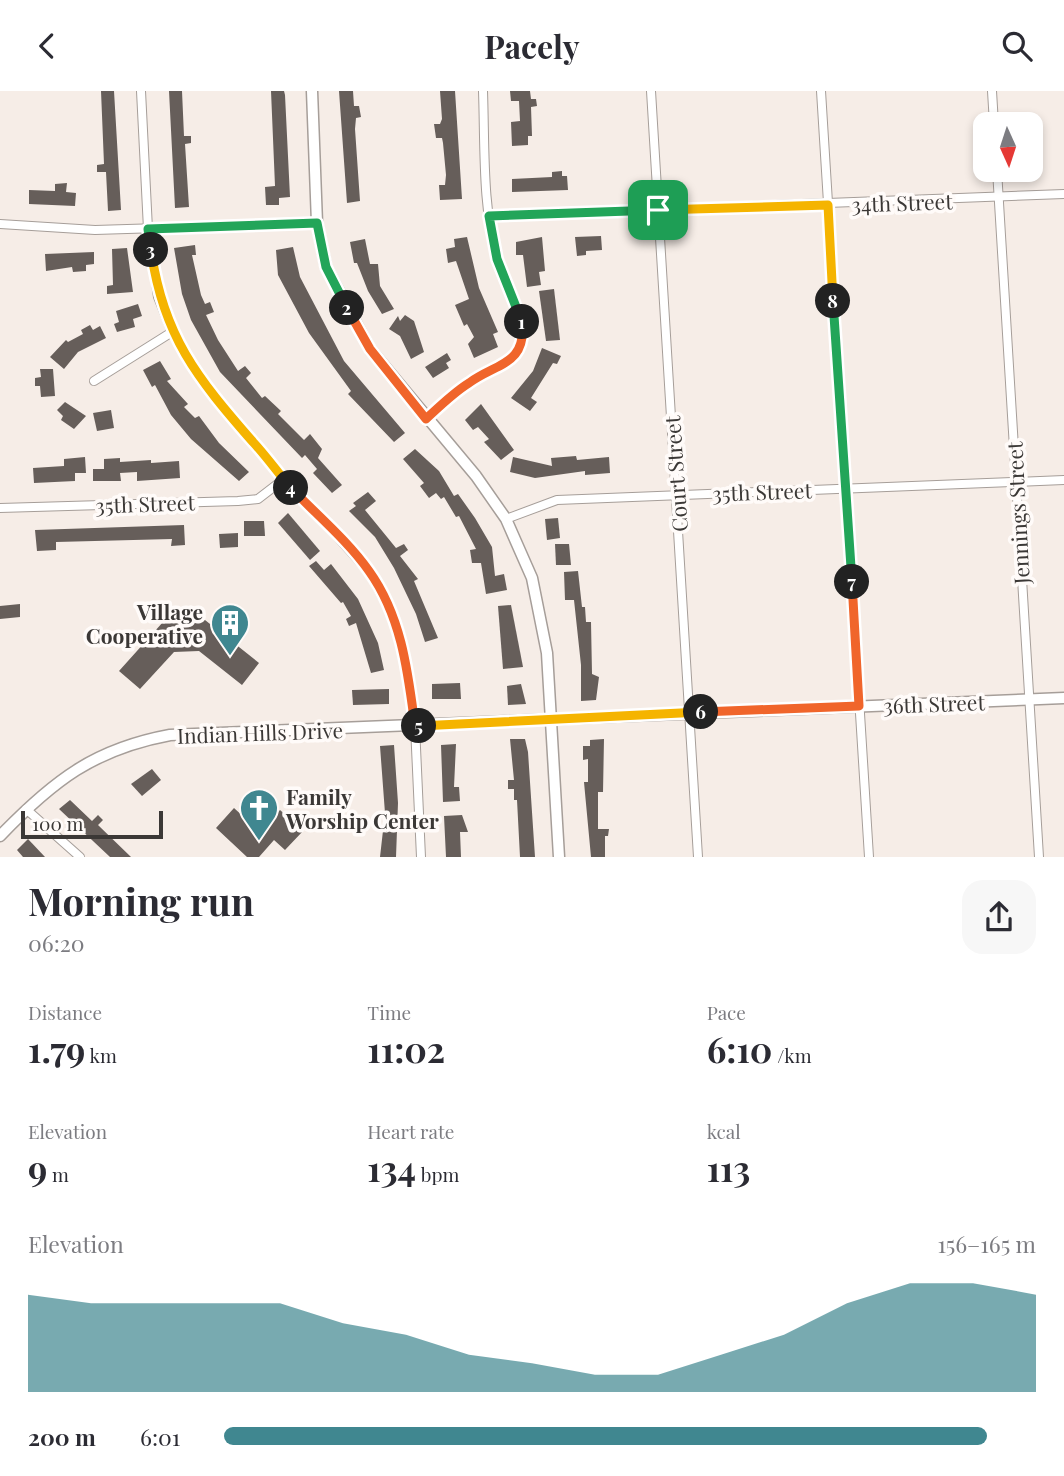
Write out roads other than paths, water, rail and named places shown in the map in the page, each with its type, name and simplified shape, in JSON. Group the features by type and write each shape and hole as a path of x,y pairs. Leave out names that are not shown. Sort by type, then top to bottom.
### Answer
{"main road":[{"path":"312,91 317,223 326,267 370,349 426,419 477,476 506,519 532,578 547,653 559,856"},
{"name":"36th Street","path":"551,719 1064,698"},
{"name":"Indian Hills Drive","path":"0,835 51,786 86,762 150,739 170,735 551,719"}],"street":[{"path":"141,91 148,229 158,297 172,332 218,403 369,572 395,619 406,664 415,726 421,856"},
{"path":"426,419 470,381 509,361 520,350 524,337 522,322 497,259 489,216 483,91"},
{"name":"Court Street","path":"651,91 698,856"},
{"path":"821,91 869,856"},
{"path":"992,91 993,112"},
{"name":"Jennings Street","path":"997,182 1039,856"},
{"name":"34th Street","path":"489,216 998,199 1064,194"},
{"path":"0,224 96,230 317,223"},
{"path":"94,381 172,332"},
{"name":"35th Street","path":"0,508 258,499 284,479"},
{"name":"35th Street","path":"506,519 557,501 1064,480"},
{"path":"26,809 80,856"}],"place":[{"name":"Village Cooperative","path":"230,657"},
{"name":"Family Worship Center","path":"259,842"}]}
